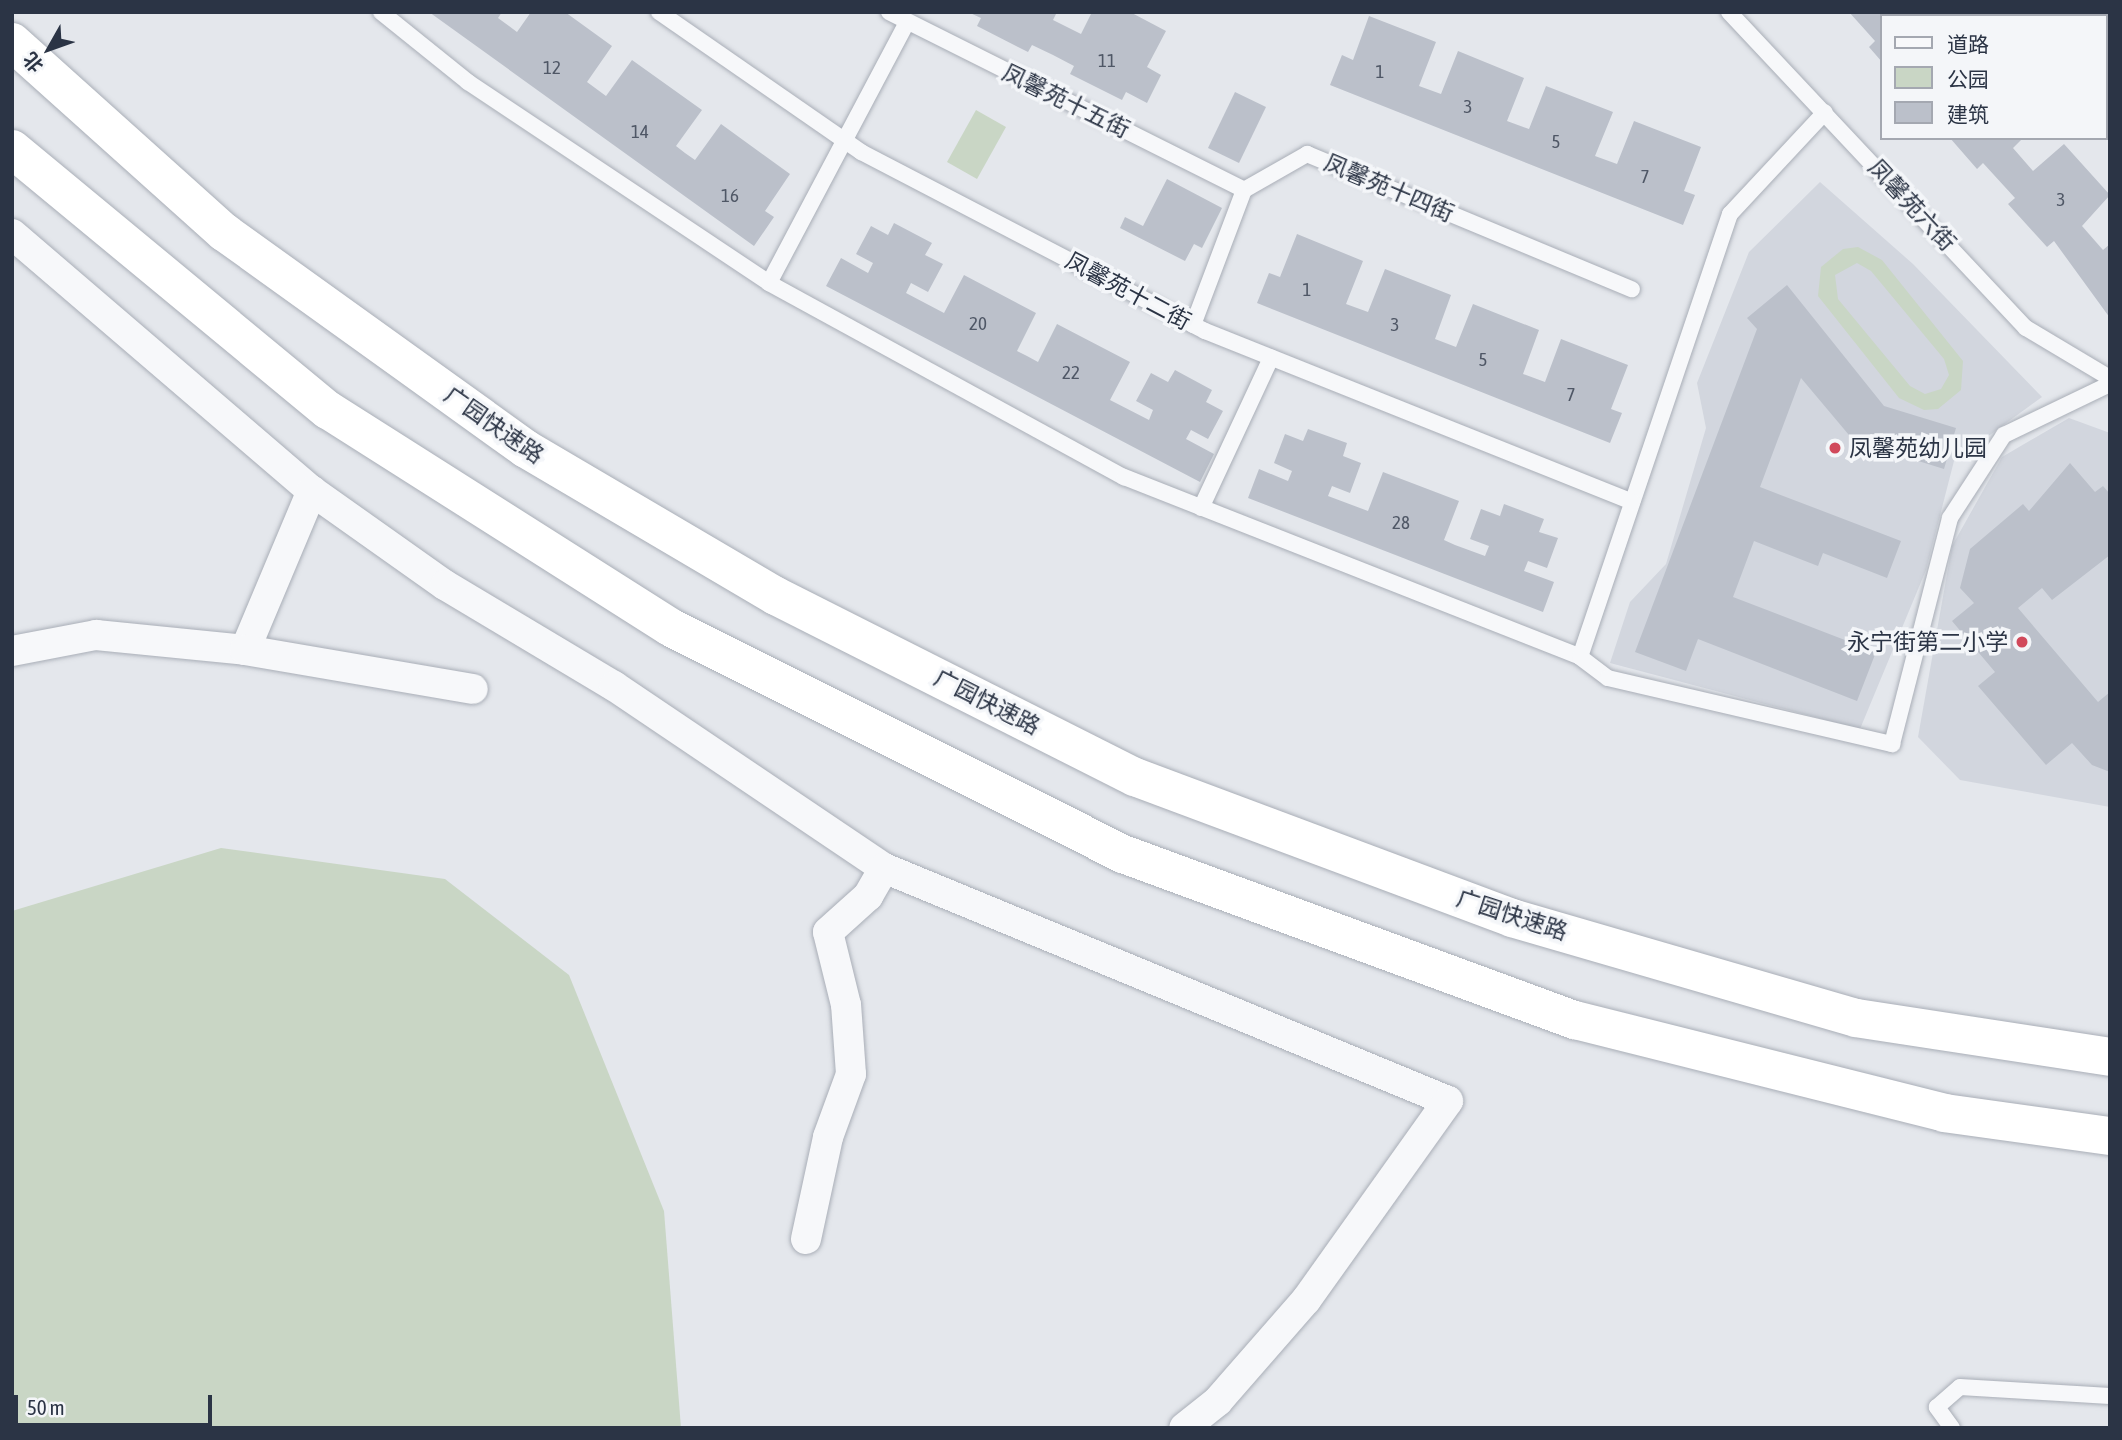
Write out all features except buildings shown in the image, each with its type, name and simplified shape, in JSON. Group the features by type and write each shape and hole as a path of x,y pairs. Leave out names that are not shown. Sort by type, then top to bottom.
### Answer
{"highway":[{"name":"广园快速路","path":"12,42 224,232 526,449 776,596 1135,777 1512,918 1816,1006 2110,1057"},
{"path":"12,149 340,417 670,627 1123,854 1575,1020 1944,1113 2110,1136"}],"street":[{"path":"12,234 312,491 445,585 614,686 884,868 1448,1101 1306,1300 1217,1401 1184,1428"},
{"path":"245,650 312,491"},
{"path":"12,651 96,635 245,650 472,689"},
{"path":"806,1239 828,1137 851,1074 846,1005 828,932 869,896 884,868"}],"lane":[{"path":"381,12 468,82 769,284 1124,477 1580,657 1608,678 1892,744 1950,518 2004,435 2110,381"},
{"name":"凤馨苑十二街","path":"659,12 844,141 1194,325 1632,502"},
{"name":"凤馨苑十五街","path":"889,12 1244,190"},
{"name":"凤馨苑六街","path":"1729,12 2026,328 2110,381"},
{"path":"769,284 907,22"},
{"path":"1580,657 1730,214 1825,112"},
{"name":"凤馨苑十四街","path":"1244,190 1307,154 1632,289"},
{"path":"1194,325 1244,190"},
{"path":"1201,508 1271,358"},
{"path":"1952,1428 1937,1406 1960,1387 2110,1396"}],"shaded area":[{"name":"凤馨苑幼儿园","path":"1820,182 1913,264 2042,397 1954,461 1926,570 1860,729 1610,663 1630,602 1666,564 1706,428 1697,383 1749,252"},
{"name":"永宁街第二小学","path":"2069,418 2110,433 2110,807 1960,780 1918,737 1952,546 2002,457"}],"green space":[{"path":"976,110 1006,127 977,179 947,162"},
{"path":"1858,247 1882,260 1963,361 1961,390 1938,409 1924,410 1899,398 1818,296 1821,267 1843,249","holes":["1857,263 1871,271 1944,359 1949,375 1941,389 1925,394 1910,386 1838,299 1835,275"]},
{"path":"221,848 445,879 569,975 664,1211 681,1428 12,1428 12,911"}],"place":[{"name":"凤馨苑幼儿园","path":"1835,448"},
{"name":"永宁街第二小学","path":"2022,642"}]}
